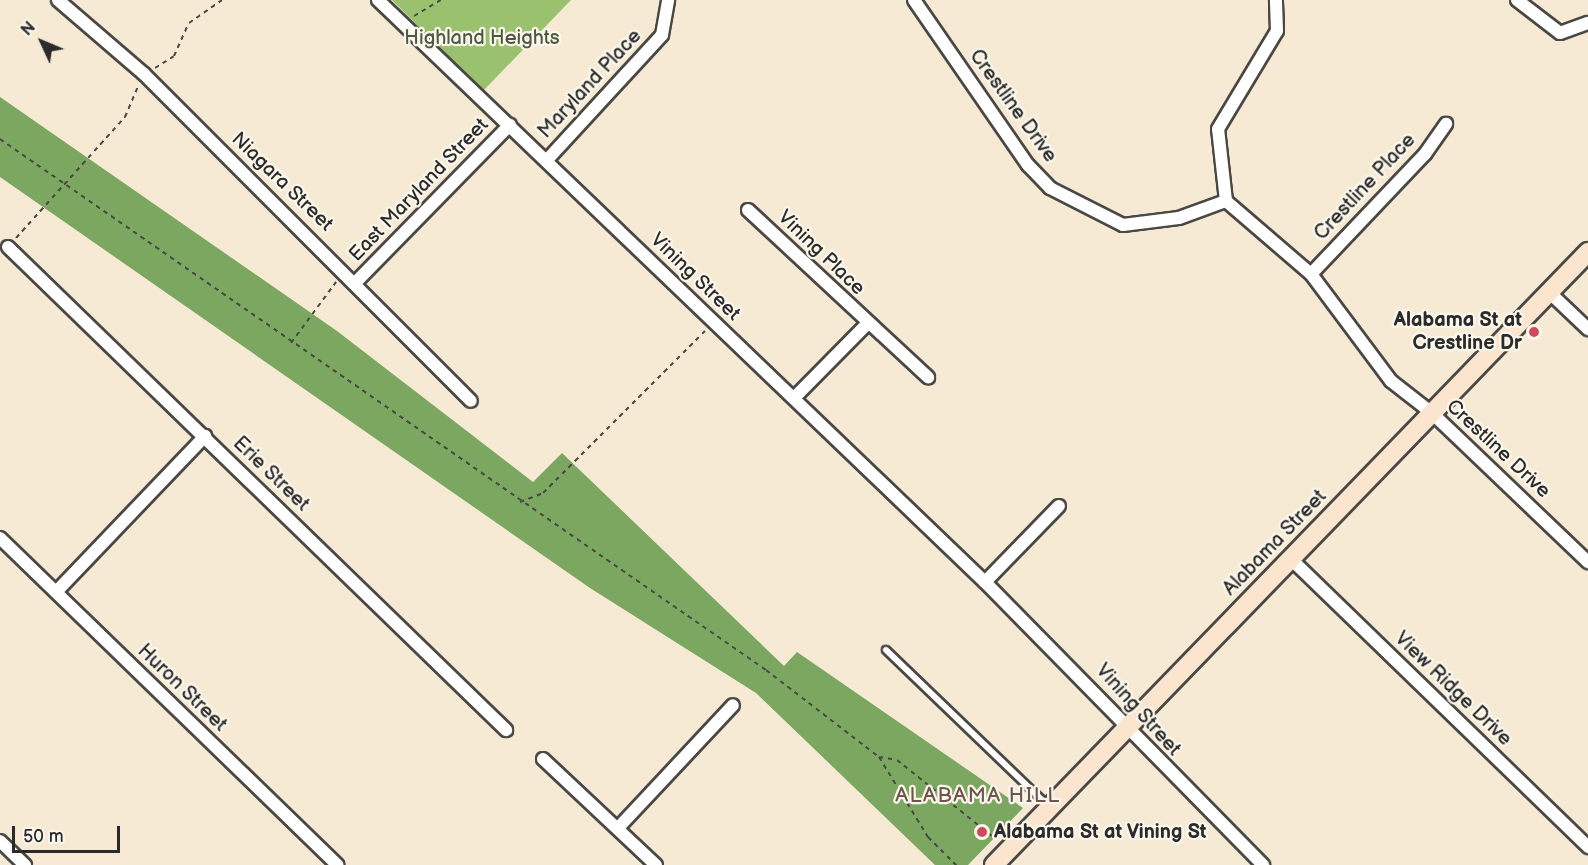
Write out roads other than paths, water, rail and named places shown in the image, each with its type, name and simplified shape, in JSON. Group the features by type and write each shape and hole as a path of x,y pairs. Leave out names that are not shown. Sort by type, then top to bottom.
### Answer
{"main road":[{"name":"Alabama Street","path":"994,865 1588,252"}],"street":[{"name":"Niagara Street","path":"58,0 120,51 346,272 471,401"},
{"name":"Vining Street","path":"378,0 985,582 1130,724 1140,745 1263,865"},
{"name":"Maryland Place","path":"547,160 662,35 668,0"},
{"name":"Crestline Drive","path":"914,0 1028,165 1050,188 1123,225 1179,218 1226,201 1311,274 1391,381 1432,413 1588,562"},
{"path":"1226,201 1218,129 1225,108 1277,31 1276,0"},
{"path":"1517,0 1560,33 1588,23"},
{"name":"Crestline Place","path":"1311,274 1425,154 1446,124"},
{"name":"East Maryland Street","path":"356,282 510,125"},
{"name":"Vining Place","path":"748,210 867,324 928,377"},
{"name":"Erie Street","path":"8,247 506,730"},
{"path":"1549,292 1588,329"},
{"name":"Vining Place","path":"794,398 867,324"},
{"path":"56,592 205,436"},
{"path":"985,582 1059,506"},
{"name":"Huron Street","path":"0,538 338,865"},
{"name":"View Ridge Drive","path":"1291,558 1588,847"},
{"path":"618,828 733,705"},
{"path":"543,759 656,865"},
{"path":"0,841 25,865"}],"lane":[{"path":"886,650 1049,808"}],"place":[{"name":"Alabama St at Crestline Dr","path":"1534,332"},
{"name":"Alabama St at Vining St","path":"982,832"}],"district":[{"name":"ALABAMA HILL","path":"978,796"}],"park label":[{"name":"Highland Heights","path":"482,38"}]}
